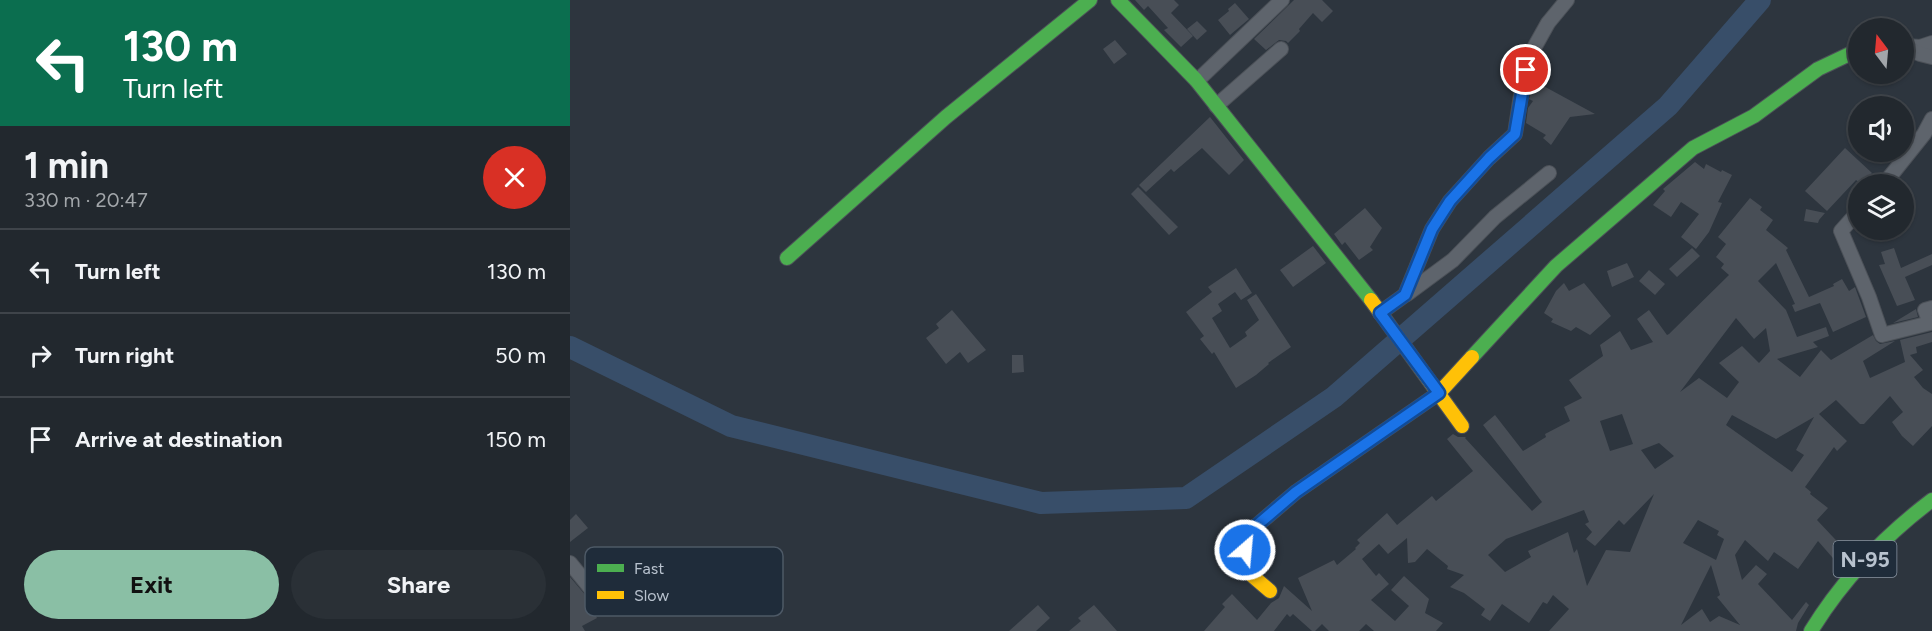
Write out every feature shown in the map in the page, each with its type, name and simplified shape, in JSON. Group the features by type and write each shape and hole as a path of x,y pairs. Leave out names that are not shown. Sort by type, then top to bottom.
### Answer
{"main road":[{"path":"788,258 946,117 1090,0"},
{"path":"1118,0 1197,81 1371,300 1462,426"},
{"path":"1270,591 1242,567 1249,532 1296,492 1439,393 1556,266 1693,148 1754,116 1818,69 1848,55"},
{"name":"N-95","path":"1811,631 1821,614 1859,565 1903,521 1932,500"}],"street":[{"path":"1197,81 1282,0"},
{"path":"1405,295 1432,229 1450,201 1489,158 1515,134 1523,82 1530,57 1548,23 1567,0"},
{"path":"1914,47 1932,43"},
{"path":"1216,106 1281,49"},
{"path":"1914,51 1932,57"},
{"path":"1892,174 1924,134 1932,119"},
{"path":"1380,313 1453,260 1495,218 1549,173"},
{"path":"1848,223 1841,231 1869,297 1882,335 1930,323 1925,310 1932,308"},
{"path":"570,563 585,581"}],"building":[{"path":"1135,0 1174,0 1179,5 1171,13 1193,36 1181,47 1164,30 1168,28 1148,6 1144,10"},
{"path":"1294,0 1322,0 1333,11 1322,22 1313,13 1288,43 1279,40 1266,50 1254,39"},
{"path":"1235,3 1249,19 1230,35 1218,20"},
{"path":"1197,21 1207,31 1197,40 1187,29"},
{"path":"1115,40 1127,54 1114,64 1103,49"},
{"path":"1538,83 1595,114 1570,117 1551,145 1543,138 1546,135 1526,123 1528,108 1533,101 1529,99"},
{"path":"1210,117 1244,160 1229,175 1202,148 1174,172 1171,169 1146,192 1139,185"},
{"path":"1845,148 1848,151 1848,162 1860,162 1872,173 1848,174 1848,189 1827,211 1805,191"},
{"path":"1695,162 1704,169 1706,164 1732,175 1718,202 1722,203 1709,232 1696,249 1681,237 1699,214 1681,202 1671,217 1653,205 1665,191 1663,189"},
{"path":"1138,187 1178,227 1169,235 1131,194"},
{"path":"1750,198 1773,220 1766,230 1788,248 1786,250 1809,297 1834,286 1833,284 1842,279 1849,291 1855,287 1866,317 1833,332 1820,303 1795,312 1792,305 1795,304 1776,263 1758,281 1786,310 1797,337 1826,327 1829,336 1813,342 1818,347 1777,359 1800,377 1821,350 1831,360 1873,335 1880,344 1895,341 1863,361 1870,378 1905,362 1900,340 1932,332 1932,342 1916,347 1917,353 1910,355 1923,370 1914,377 1923,388 1932,394 1932,426 1913,446 1892,422 1903,412 1890,396 1864,424 1860,424 1836,400 1819,414 1847,441 1837,451 1834,447 1805,487 1828,508 1817,520 1849,554 1839,565 1818,541 1798,569 1774,552 1768,561 1745,540 1735,555 1742,580 1756,565 1767,574 1758,584 1792,620 1806,602 1809,605 1796,631 1549,631 1569,609 1553,595 1547,604 1543,602 1529,623 1502,604 1490,621 1481,615 1485,609 1464,593 1450,587 1464,575 1447,569 1448,566 1427,549 1415,562 1408,563 1407,538 1388,554 1379,544 1362,559 1376,576 1379,573 1389,584 1371,600 1395,621 1409,606 1391,590 1404,576 1429,599 1425,613 1443,623 1436,631 1374,631 1366,624 1359,631 1329,631 1322,624 1312,631 1293,614 1290,617 1287,614 1274,631 1204,631 1225,607 1222,604 1232,594 1257,620 1271,603 1279,598 1284,586 1312,611 1298,578 1334,560 1337,565 1356,549 1360,543 1357,540 1387,513 1397,525 1432,496 1436,501 1473,471 1447,439 1453,434 1466,437 1532,511 1542,502 1483,425 1495,415 1523,451 1546,437 1545,434 1570,421 1564,407 1582,398 1569,380 1603,356 1600,345 1620,331 1631,350 1653,342 1637,319 1649,310 1667,335 1669,334 1729,275 1721,268 1724,264 1716,257 1726,244 1718,237","holes":["1736,318 1754,339 1766,328 1770,351 1759,363 1742,346 1719,363 1739,382 1727,398 1699,378 1680,392","1622,414 1633,444 1610,451 1600,421","1732,415 1776,439 1814,417 1796,450 1804,455 1792,472 1726,425","1659,443 1674,456 1655,469 1641,450","1654,494 1630,552 1606,550 1587,586 1577,549 1574,553 1568,532 1528,551 1531,557 1505,572 1488,555 1506,539 1584,510 1589,522 1585,524 1592,532 1586,539 1595,546 1619,520 1624,525","1698,520 1719,531 1717,535 1724,539 1716,560 1683,543","1711,565 1720,595 1717,597 1740,625 1719,616 1710,622 1702,609 1681,625"]},
{"path":"1365,208 1382,228 1370,247 1373,250 1359,260 1345,242 1342,245 1334,234"},
{"path":"1806,209 1825,213 1818,223 1804,221"},
{"path":"1313,246 1326,263 1293,287 1280,270"},
{"path":"1692,248 1700,256 1677,277 1669,269"},
{"path":"1894,248 1901,268 1932,254 1932,265 1905,277 1915,300 1897,306 1879,265 1885,264 1881,252"},
{"path":"1627,263 1634,277 1612,287 1607,271"},
{"path":"1236,268 1252,293 1241,300 1235,292 1218,304 1222,311 1212,318 1230,348 1247,336 1245,332 1259,320 1247,300 1256,294 1291,347 1236,388 1214,352 1212,354 1200,339 1204,336 1186,312 1212,292 1208,287"},
{"path":"1649,270 1665,284 1655,295 1639,281"},
{"path":"1564,283 1569,291 1584,283 1611,316 1590,335 1576,327 1571,331 1551,322 1553,319 1544,313 1556,291"},
{"path":"1916,309 1918,317 1893,323"},
{"path":"952,310 986,350 968,363 960,352 946,364 926,338 939,328 936,324"},
{"path":"1012,355 1023,355 1024,372 1012,373"},
{"path":"576,514 588,528 570,542 570,520"},
{"path":"570,577 585,595 585,616 597,618 582,626 585,631 570,631"},
{"path":"1038,605 1050,618 1036,631 1009,631"},
{"path":"1094,605 1117,631 1069,631 1081,621 1078,618"}],"waterway":[{"path":"570,347 731,426 1041,503 1186,498 1334,397 1668,106 1760,0"}],"traffic: fast":[{"path":"787,258 946,117 1090,0"},
{"path":"1118,0 1196,80 1371,300"},
{"path":"1472,357 1556,266 1693,148 1754,116 1818,69 1848,55"},
{"path":"1811,631 1850,576 1897,529 1932,500"}],"traffic: slow":[{"path":"1371,300 1462,426"},
{"path":"1270,591 1242,567 1249,532 1296,492 1439,393 1472,357"}],"route":[{"path":"1245,550 1249,532 1296,492 1439,393 1380,313 1405,295 1432,229 1450,201 1489,158 1515,134 1526,70"}]}
